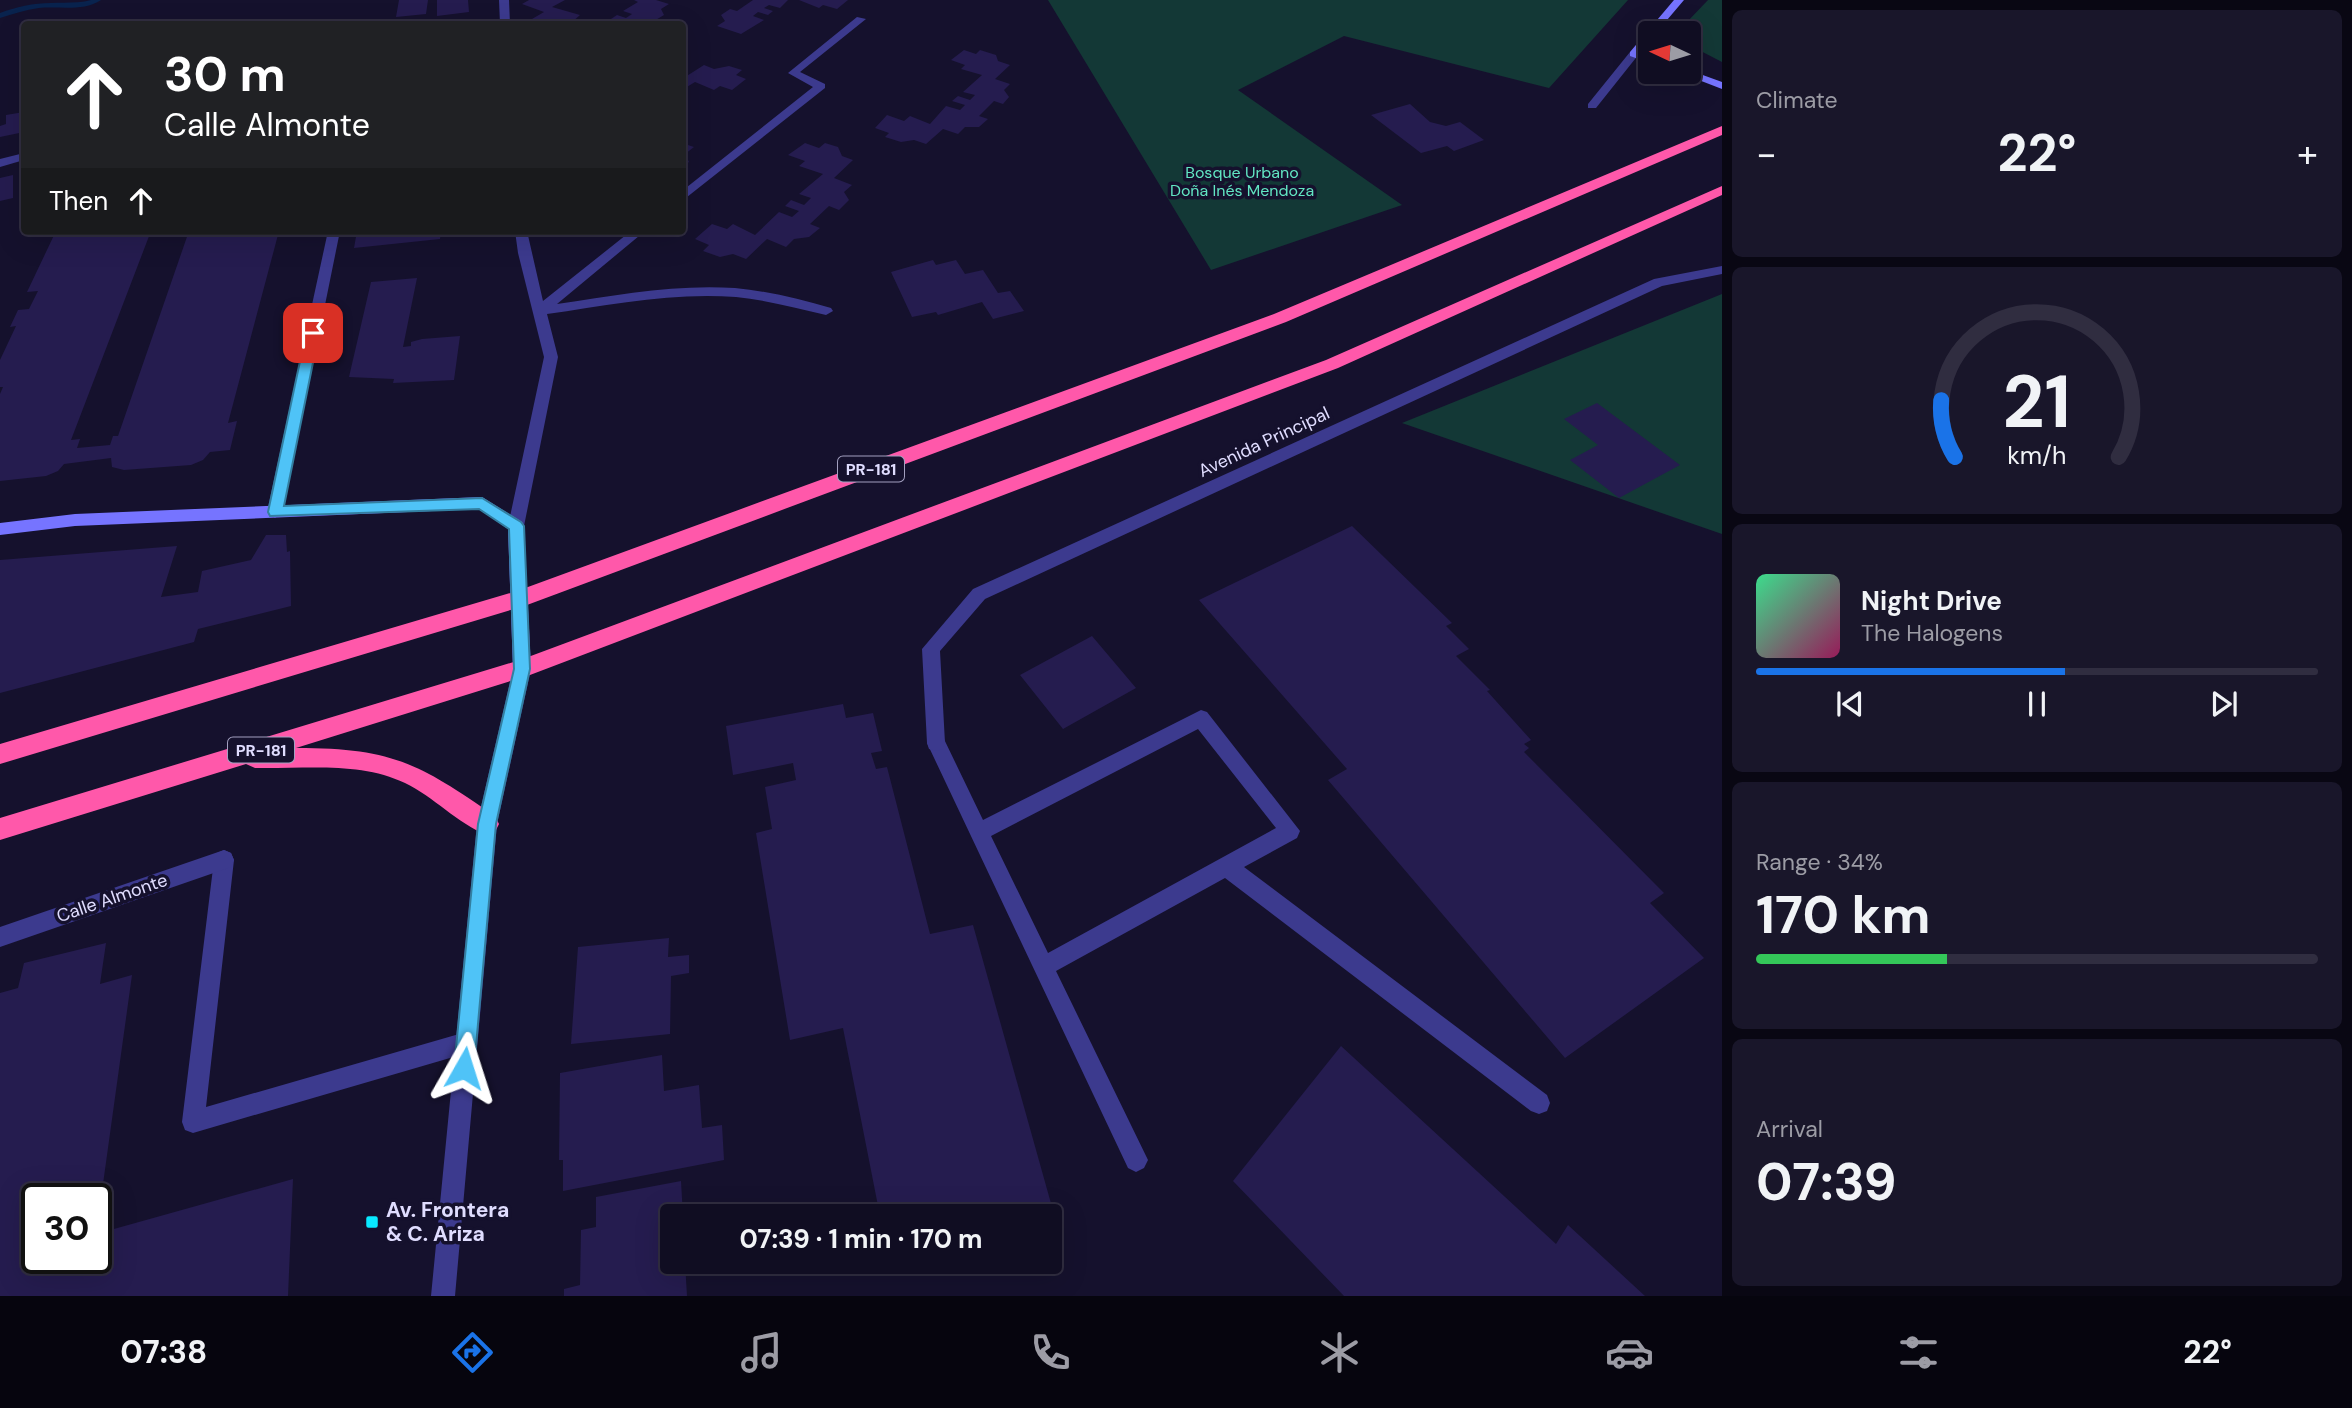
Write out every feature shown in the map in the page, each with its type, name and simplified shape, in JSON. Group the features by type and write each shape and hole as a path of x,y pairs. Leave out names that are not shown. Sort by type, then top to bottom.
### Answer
{"highway":[{"name":"PR-181","path":"0,754 520,599 1280,318 1722,130"},
{"name":"PR-181","path":"0,829 522,669 1332,364 1722,190"},
{"path":"235,758 364,761 398,769 421,780 487,824"}],"street":[{"path":"504,0 505,21"},
{"path":"1662,21 1679,0"},
{"path":"686,194 821,86 793,73 861,19"},
{"path":"1592,106 1638,49"},
{"path":"1634,54 1638,56"},
{"path":"1701,78 1722,86"},
{"path":"0,163 21,158"},
{"path":"275,512 333,235"},
{"path":"443,1296 487,824 522,669 516,526 551,358 522,235"},
{"path":"539,311 634,235"},
{"name":"Avenida Principal","path":"980,831 936,743 931,649 979,594 1659,282 1722,270"},
{"path":"539,311 650,294 722,292 771,298 826,311"},
{"path":"0,529 75,520 482,503 516,526"},
{"path":"1045,966 1290,831 1201,718 980,831 1136,1160"},
{"name":"Calle Almonte","path":"0,937 224,860 192,1122 466,1042"},
{"path":"1226,866 1539,1103"}],"green space":[{"name":"Bosque Urbano Doña Inés Mendoza","path":"1048,0 1628,0 1549,88 1344,36 1238,90 1402,205 1211,270"},
{"path":"1708,0 1722,0 1722,62 1701,51 1701,21 1688,21"},
{"path":"1722,294 1722,534 1402,423"}],"building":[{"path":"399,0 428,0 426,14 396,17"},
{"path":"437,0 468,0 469,12 437,16"},
{"path":"529,0 565,0 552,7 580,15 573,21 538,21 532,19 544,12 522,4"},
{"path":"634,0 656,0 669,4 661,9 664,15 654,21 611,19 617,15 626,18 632,14 623,11 638,2"},
{"path":"753,0 788,0 780,8 769,5 764,8 773,11 768,15 758,12 753,16 764,20 741,34 717,26 725,21 721,15 730,9 737,11"},
{"path":"799,0 848,0 837,9 823,5 819,8"},
{"path":"964,50 976,54 980,50 996,55 998,61 1010,65 995,79 1010,84 1004,90 1009,97 1003,104 994,101 979,116 988,119 979,127 965,127 958,134 943,129 926,144 914,140 901,142 885,137 889,133 875,128 887,115 904,121 910,116 930,124 946,106 960,110 965,105 952,101 958,96 970,100 975,95 963,92 982,75 961,69 965,65 951,60"},
{"path":"704,65 714,69 729,66 742,70 736,75 746,79 732,90 720,86 714,90 695,82 686,88 686,76"},
{"path":"1410,104 1430,122 1446,126 1460,122 1484,140 1454,151 1447,146 1421,153 1371,115"},
{"path":"21,112 21,133 0,137 0,126 6,124 6,115"},
{"path":"805,143 819,148 825,143 838,147 842,156 853,160 834,178 852,185 844,192 849,200 839,210 829,206 810,224 820,228 809,237 794,239 786,247 767,239 746,259 733,254 720,257 703,251 709,245 695,239 712,224 727,229 733,224 755,235 779,212 792,217 799,211 785,206 791,200 804,205 811,198 799,194 823,174 799,166 805,161 788,155"},
{"path":"686,144 694,147 686,153"},
{"path":"13,175 13,198 0,201 0,178"},
{"path":"54,235 149,235 71,440 80,439 77,448 110,445 113,436 118,436 188,235 278,235 228,423 237,421 230,450 210,452 203,460 191,465 124,470 112,467 111,458 64,464 58,471 46,476 0,481 0,394 3,387 0,387 0,360 16,326 10,327 18,310 29,309 38,291 27,292"},
{"path":"356,235 440,235 440,239 354,248"},
{"path":"933,260 936,265 956,260 965,274 983,270 998,293 1010,291 1024,311 993,319 982,302 938,315 936,312 912,317 891,272"},
{"path":"417,278 403,347 411,346 411,342 422,339 460,336 454,380 393,383 394,379 349,377 371,282"},
{"path":"1597,403 1680,465 1619,498 1570,460 1598,445 1564,419"},
{"path":"1352,526 1452,623 1446,626 1469,649 1456,656 1490,690 1487,691 1531,740 1524,744 1529,748 1524,752 1664,893 1650,903 1704,958 1565,1058 1328,780 1347,769 1199,600"},
{"path":"266,535 286,535 287,552 290,551 291,606 198,629 194,642 0,693 0,560 177,546 161,597 198,592 202,571 251,560"},
{"path":"1092,636 1136,688 1063,729 1020,675"},
{"path":"843,704 846,718 873,713 882,751 871,753 876,769 887,767 930,934 973,925 1051,1204 878,1204 843,1028 790,1040 756,833 772,829 765,787 796,780 793,763 733,775 726,726"},
{"path":"669,938 668,957 689,955 689,973 671,976 670,1034 571,1044 578,947"},
{"path":"106,943 100,984 132,975 103,1183 21,1183 21,1274 112,1274 112,1230 293,1179 288,1296 0,1296 0,993 18,988 24,963"},
{"path":"1341,1046 1556,1244 1568,1225 1645,1296 1344,1296 1233,1181"},
{"path":"662,1055 664,1091 699,1085 702,1128 722,1125 724,1160 563,1191 563,1160 559,1160 560,1073"},
{"path":"681,1181 682,1204 660,1204 660,1274 686,1274 687,1296 564,1296 564,1289 580,1285 581,1230 596,1227 596,1197"}],"waterway":[{"path":"0,16 30,7 79,5 97,0"}],"place":[{"name":"Av. Frontera & C. Ariza","path":"372,1222"}],"route":[{"path":"313,333 275,512 482,503 516,526 522,669 487,824 464,1068"}]}
